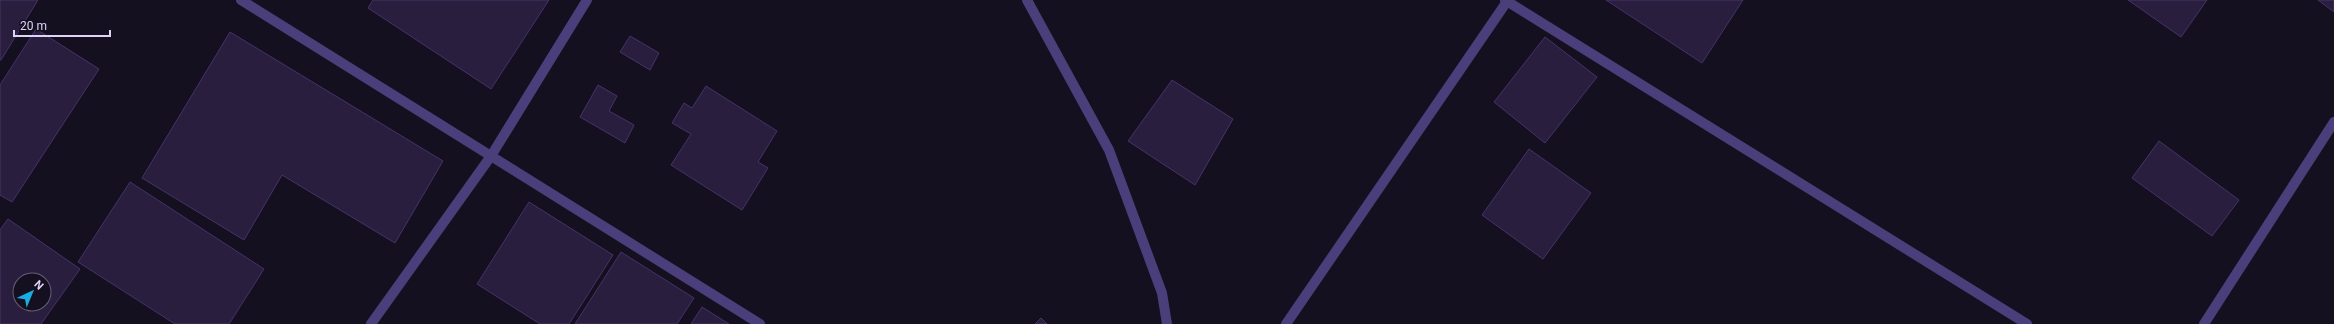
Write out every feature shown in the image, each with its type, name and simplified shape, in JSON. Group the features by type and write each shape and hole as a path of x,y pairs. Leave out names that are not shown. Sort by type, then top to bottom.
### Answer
{"street":[{"path":"241,0 760,324"},
{"path":"371,324 490,156 587,0"},
{"path":"1027,0 1109,150 1162,293 1166,324"},
{"path":"1286,324 1506,0 2027,324"},
{"path":"2204,324 2334,122"}],"building":[{"path":"0,0 38,0 1,60 0,60"},
{"path":"373,0 549,0 491,89 368,8"},
{"path":"1606,0 1743,0 1702,63"},
{"path":"2128,0 2207,0 2181,37"},
{"path":"2318,0 2334,0 2334,12"},
{"path":"36,29 99,69 12,202 0,195 0,85"},
{"path":"230,32 443,161 395,243 282,175 244,240 142,178"},
{"path":"630,36 659,53 650,70 620,52"},
{"path":"1545,37 1597,77 1545,143 1494,102"},
{"path":"1172,80 1233,119 1195,185 1128,141"},
{"path":"598,85 617,96 609,111 634,125 625,143 580,117"},
{"path":"706,86 777,131 758,162 768,168 742,210 671,165 691,134 672,123 684,103 692,108"},
{"path":"2159,141 2239,200 2212,236 2132,178"},
{"path":"1529,149 1591,193 1543,259 1482,215"},
{"path":"130,182 264,269 229,324 175,324 78,262"},
{"path":"529,202 613,255 569,324 540,324 477,284"},
{"path":"8,219 80,269 52,308 52,272 12,272 12,312 50,312 41,324 0,324 0,230"},
{"path":"621,252 694,298 677,324 575,324"},
{"path":"702,307 729,324 691,324"},
{"path":"1041,318 1047,324 1035,324"}]}
